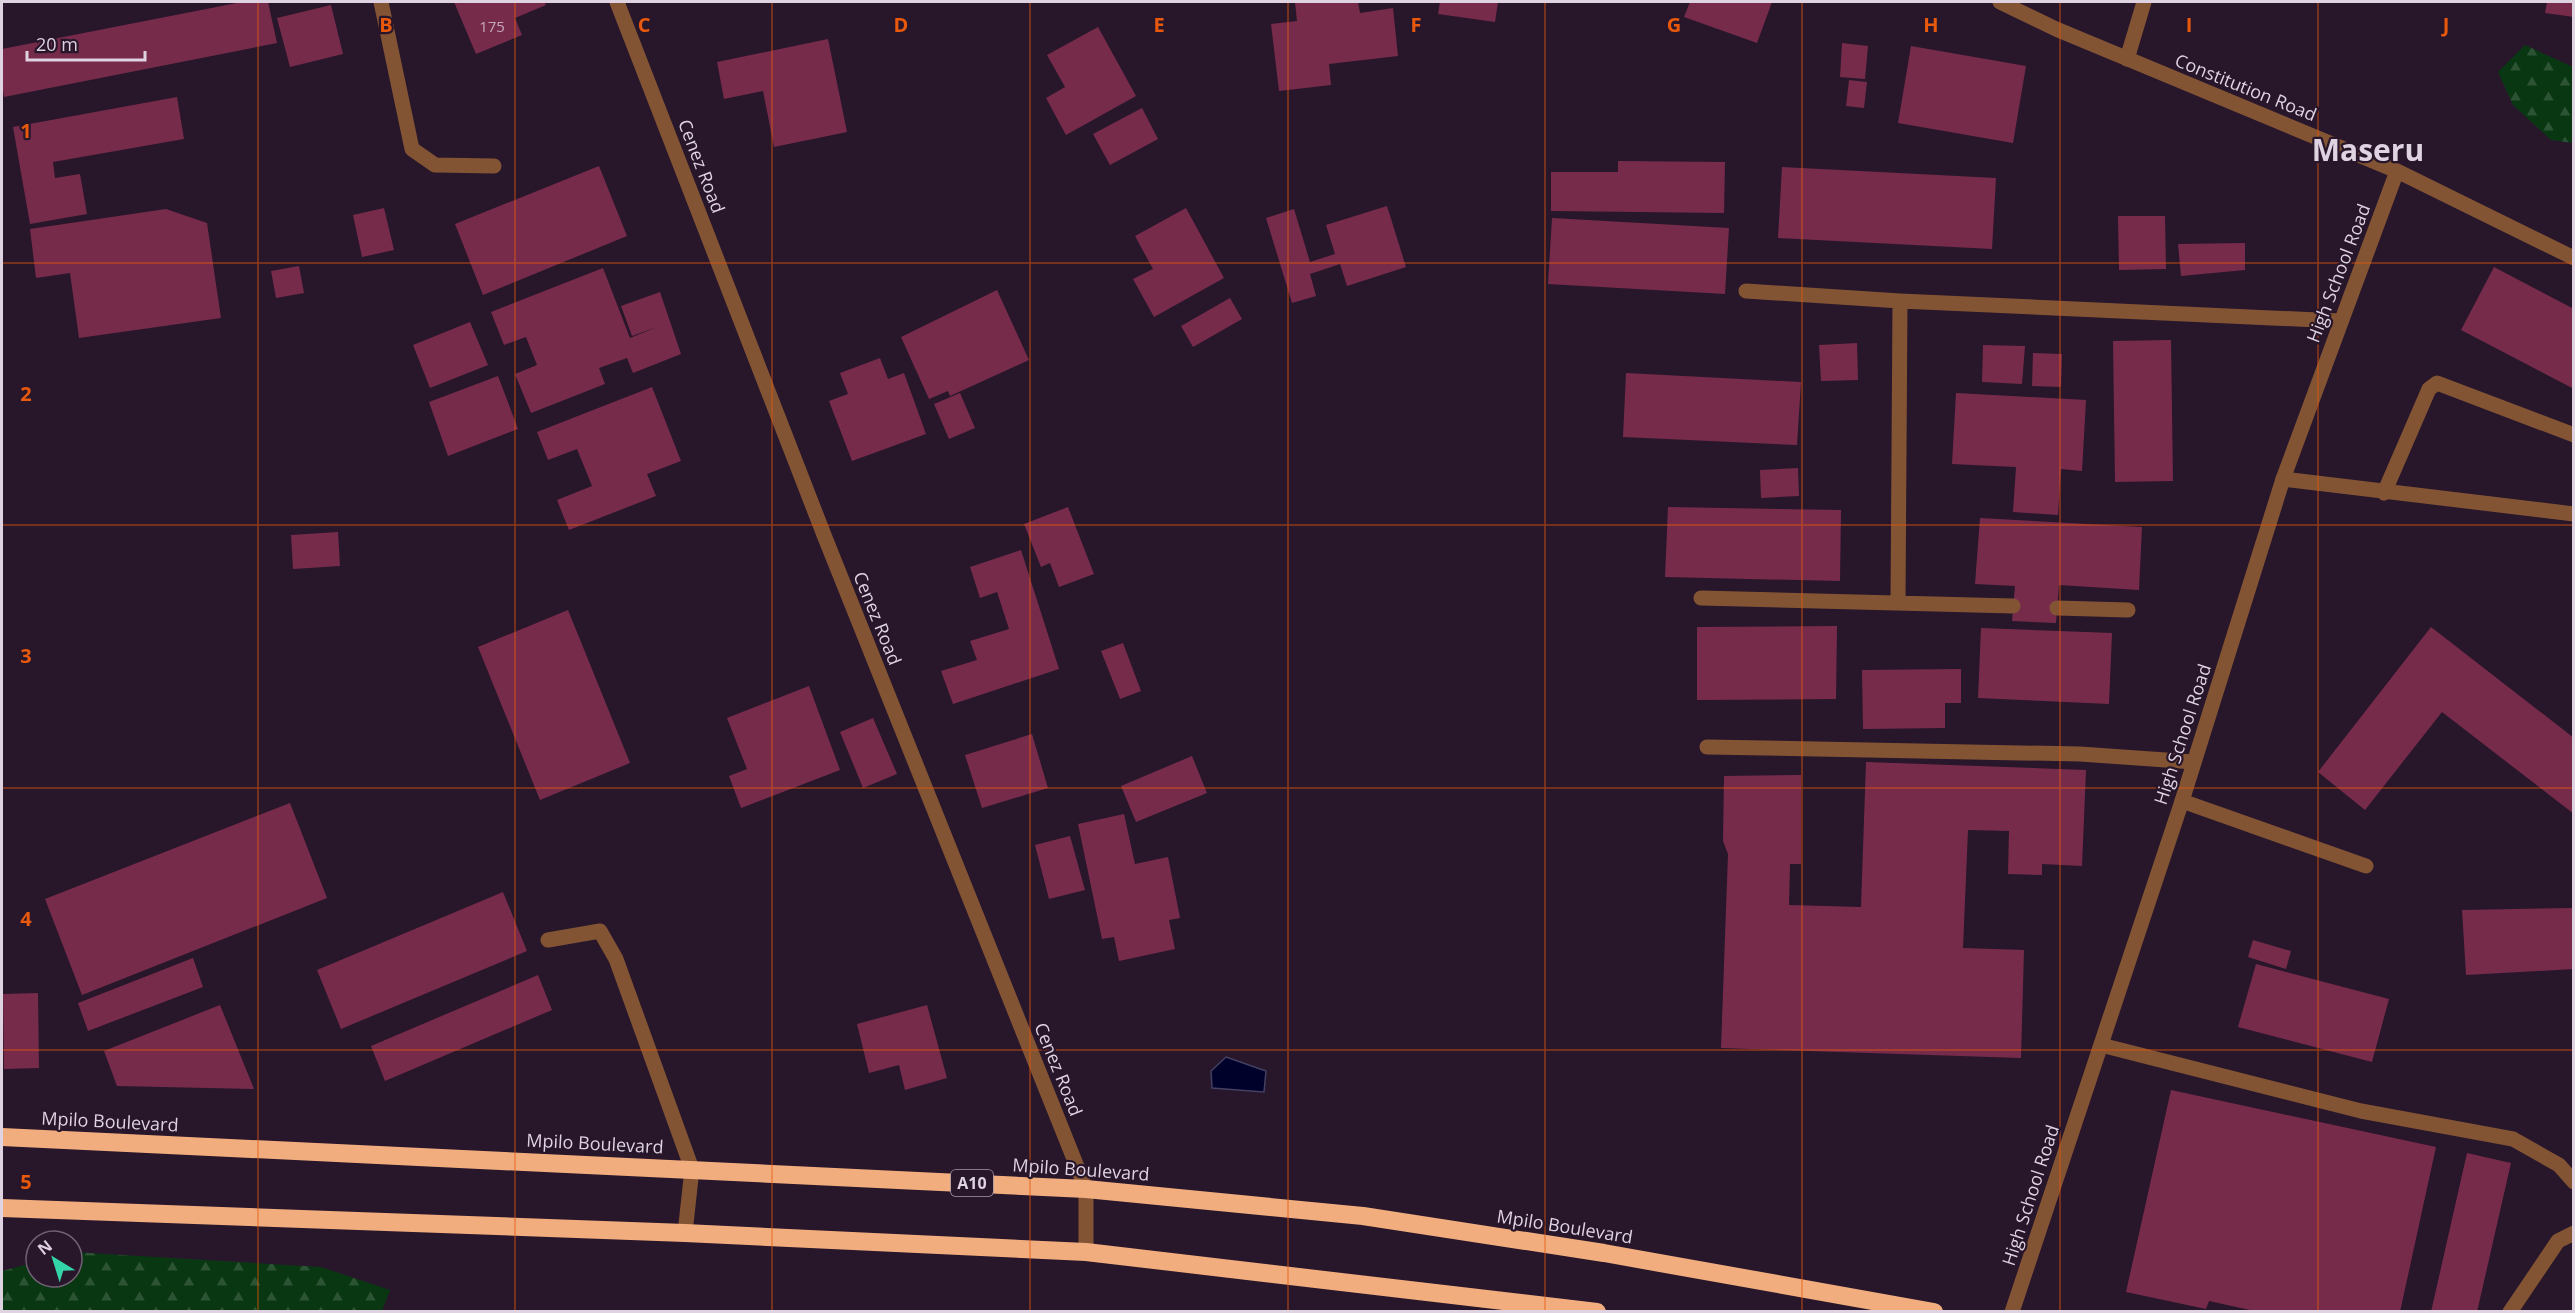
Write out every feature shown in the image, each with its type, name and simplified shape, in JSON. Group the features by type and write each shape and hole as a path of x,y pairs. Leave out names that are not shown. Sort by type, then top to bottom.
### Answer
{"highway":[{"name":"Mpilo Boulevard","path":"2,1137 1086,1189 1363,1216 1604,1253 1934,1311"},
{"path":"2,1208 685,1233 1086,1252 1597,1311"}],"street":[{"path":"381,2 412,149 435,165 494,166"},
{"name":"Constitution Road","path":"2000,2 2056,30 2397,171 2574,258"},
{"path":"2127,59 2144,2"},
{"name":"Cenez Road","path":"621,3 828,546 1086,1189 1086,1252"},
{"name":"High School Road","path":"2012,1311 2194,762 2283,479 2397,171"},
{"path":"1746,291 1900,301 2340,321"},
{"path":"1898,602 1900,301"},
{"path":"2384,493 2429,389 2437,383 2574,435"},
{"path":"2283,479 2384,493 2574,514"},
{"path":"1701,598 2013,606"},
{"path":"2057,608 2128,610"},
{"path":"1707,747 2080,754 2194,762"},
{"path":"2181,801 2366,866"},
{"path":"548,940 600,931 616,959 692,1169 685,1233"},
{"path":"2101,1045 2361,1111 2513,1139 2559,1165 2574,1182"},
{"path":"2510,1311 2558,1241 2574,1233"}],"green space":[{"path":"2525,45 2573,67 2573,143 2551,140 2513,105 2498,72"},
{"path":"84,1253 321,1267 390,1290 382,1311 2,1311 2,1271 24,1265 24,1289 84,1289"}],"water":[{"path":"1226,1057 1266,1071 1264,1092 1212,1088 1211,1071"}],"building":[{"path":"242,2 268,2 277,43 4,97 2,49"},
{"path":"454,2 544,2 546,5 515,18 522,35 476,54"},
{"path":"1295,2 1358,2 1360,13 1393,8 1398,56 1329,64 1331,85 1279,91 1271,24 1297,21"},
{"path":"1440,2 1498,2 1495,22 1438,14"},
{"path":"1690,2 1772,2 1757,43 1684,17"},
{"path":"2547,2 2574,2 2574,17 2545,13"},
{"path":"331,5 343,54 290,67 277,18"},
{"path":"1098,27 1136,96 1066,135 1046,98 1065,87 1047,55"},
{"path":"828,39 847,132 774,147 763,91 724,99 717,62"},
{"path":"1842,43 1868,46 1865,79 1840,77"},
{"path":"1911,46 2026,66 2013,143 1898,123"},
{"path":"1849,80 1867,82 1864,108 1846,106"},
{"path":"177,97 184,139 53,162 55,178 80,174 87,214 30,224 13,127"},
{"path":"1142,108 1158,139 1110,165 1093,134"},
{"path":"1618,161 1725,162 1724,213 1551,211 1551,172 1618,172"},
{"path":"599,166 627,236 483,295 455,224"},
{"path":"1782,167 1996,178 1992,249 1778,238"},
{"path":"1387,206 1406,267 1347,286 1340,264 1310,274 1316,296 1292,303 1266,218 1294,209 1310,262 1335,254 1326,225"},
{"path":"384,208 394,250 362,257 353,215"},
{"path":"1186,208 1224,278 1154,317 1133,279 1153,269 1135,236"},
{"path":"166,209 207,223 221,318 79,338 70,273 36,278 30,229"},
{"path":"2118,216 2165,216 2166,269 2119,270"},
{"path":"1552,218 1729,228 1725,294 1548,284"},
{"path":"2245,243 2245,270 2181,276 2178,244"},
{"path":"299,266 304,293 276,298 271,271"},
{"path":"2494,267 2574,309 2574,389 2461,330"},
{"path":"603,268 630,338 657,327 632,336 621,306 660,292 681,354 633,373 627,358 599,368 605,384 531,413 515,374 537,365 526,337 504,345 491,312"},
{"path":"997,290 1029,360 950,396 948,391 929,399 901,337"},
{"path":"1230,298 1242,319 1193,347 1181,326"},
{"path":"470,322 488,365 430,388 413,345"},
{"path":"2171,340 2173,481 2115,482 2113,341"},
{"path":"1857,343 1858,380 1821,381 1819,345"},
{"path":"1983,345 2025,346 2022,384 1982,382"},
{"path":"2033,353 2062,354 2061,387 2032,386"},
{"path":"880,358 888,379 904,373 926,434 852,461 829,401 848,394 840,373"},
{"path":"1626,373 1801,382 1797,445 1623,437"},
{"path":"498,376 518,429 448,456 429,402"},
{"path":"652,387 681,461 647,474 656,496 569,530 557,500 592,486 577,449 548,460 537,432"},
{"path":"960,393 975,428 949,439 934,404"},
{"path":"1956,393 2086,400 2082,471 2061,469 2058,515 2013,512 2016,467 1952,464"},
{"path":"1798,468 1799,496 1761,498 1760,470"},
{"path":"1068,507 1094,574 1059,587 1050,563 1041,567 1024,524"},
{"path":"1668,507 1841,510 1840,581 1665,577"},
{"path":"1980,518 2142,527 2139,590 2059,585 2056,623 2012,621 2015,586 1975,584"},
{"path":"338,532 340,566 293,569 291,535"},
{"path":"1021,550 1059,669 953,704 941,671 977,660 970,641 1009,629 997,592 980,598 970,567"},
{"path":"568,610 630,763 540,800 478,647"},
{"path":"1837,626 1836,699 1697,700 1697,627"},
{"path":"2431,627 2574,738 2574,814 2442,712 2365,810 2318,772"},
{"path":"1981,628 2112,633 2109,704 1978,698"},
{"path":"1123,643 1141,691 1120,699 1101,651"},
{"path":"1961,669 1961,703 1945,703 1945,728 1863,729 1862,670"},
{"path":"809,686 840,770 741,808 729,776 747,769 727,718"},
{"path":"873,718 897,774 863,788 840,732"},
{"path":"1032,734 1048,788 982,808 965,755"},
{"path":"1192,756 1207,793 1136,822 1121,786"},
{"path":"1866,762 2086,770 2082,866 2042,864 2042,875 2008,874 2009,831 1968,830 1963,948 2024,950 2021,1058 1721,1048 1728,854 1723,841 1724,776 1801,775 1801,864 1790,864 1789,905 1861,907"},
{"path":"290,803 327,898 82,995 45,899"},
{"path":"1124,814 1135,864 1168,857 1180,918 1169,920 1175,949 1119,961 1114,937 1102,939 1078,824"},
{"path":"1070,836 1085,890 1049,899 1035,845"},
{"path":"503,892 527,951 341,1029 317,970"},
{"path":"2574,908 2574,969 2466,975 2462,910"},
{"path":"2253,940 2291,951 2286,969 2248,957"},
{"path":"193,958 203,987 88,1031 78,1003"},
{"path":"2256,964 2389,999 2372,1062 2238,1027"},
{"path":"538,975 552,1010 385,1081 371,1046"},
{"path":"38,993 39,1068 4,1069 3,994"},
{"path":"220,1005 254,1089 117,1086 104,1051"},
{"path":"927,1005 947,1078 905,1090 899,1065 869,1073 857,1024"},
{"path":"2171,1090 2436,1147 2400,1312 2259,1312 2209,1301 2206,1309 2126,1292"},
{"path":"2467,1153 2511,1163 2477,1312 2431,1312"}],"district":[{"name":"Maseru","path":"2368,149"}]}
